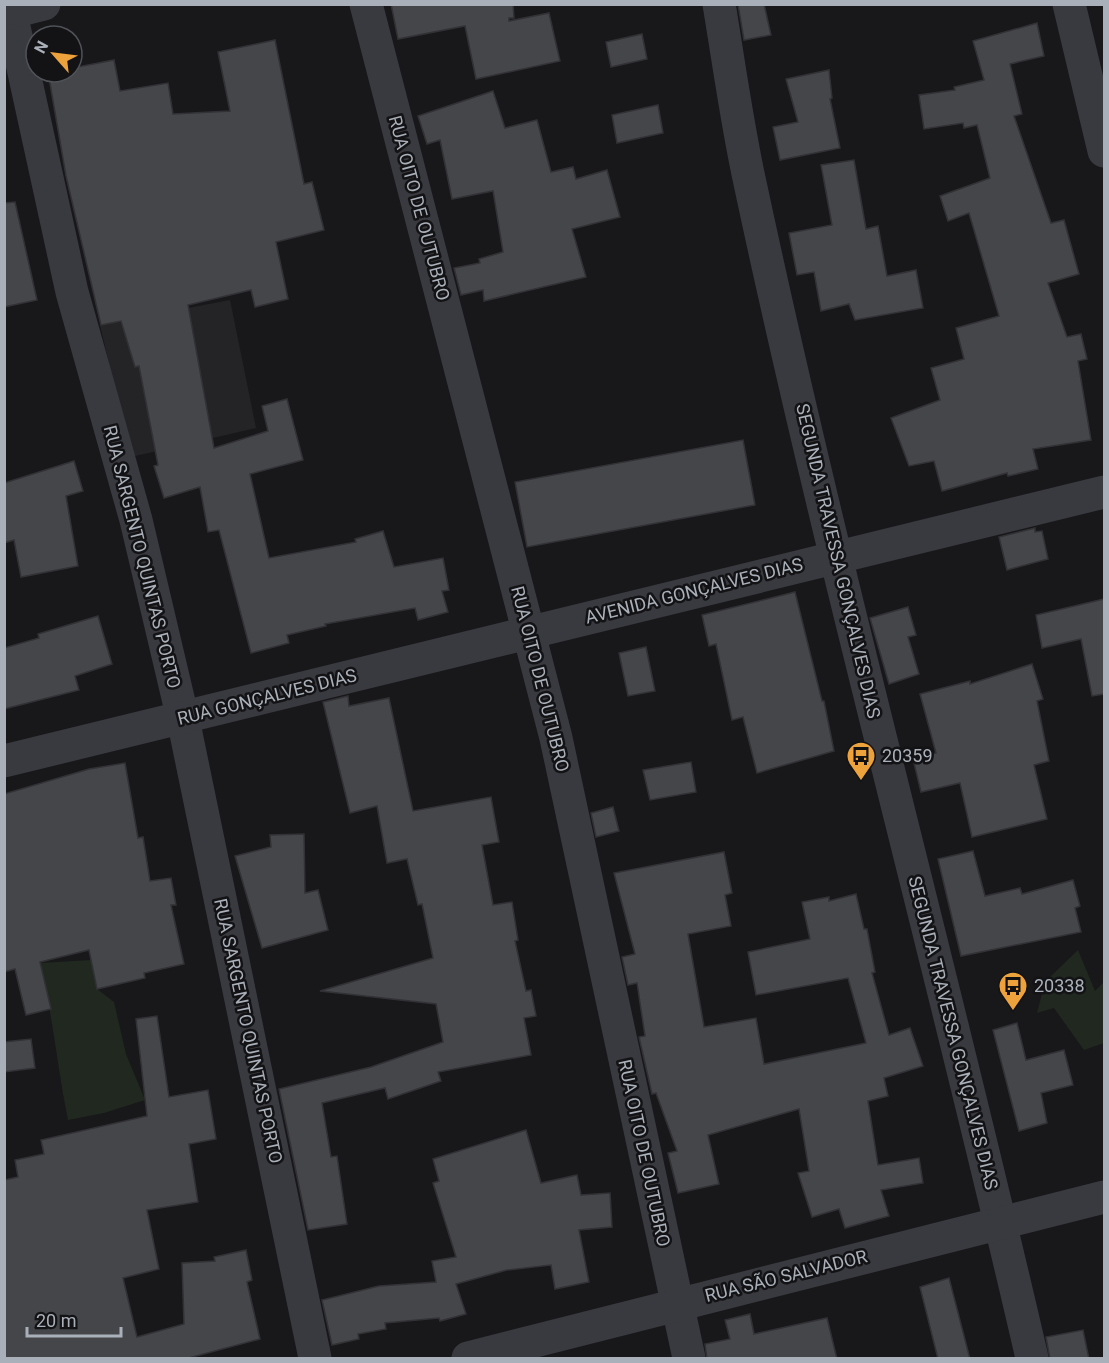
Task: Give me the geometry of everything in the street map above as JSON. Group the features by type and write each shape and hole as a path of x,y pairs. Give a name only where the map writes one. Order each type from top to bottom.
{"street":[{"path":"8,11 44,4"},
{"name":"RUA OITO DE OUTUBRO","path":"366,4 556,738 689,1359"},
{"name":"SEGUNDA TRAVESSA GONÇALVES DIAS","path":"718,4 749,180 835,556 1032,1359"},
{"path":"1069,4 1104,151"},
{"name":"RUA SARGENTO QUINTAS PORTO","path":"8,11 72,292 136,520 183,719 315,1359"},
{"name":"AVENIDA GONÇALVES DIAS","path":"530,632 1104,492"},
{"name":"RUA GONÇALVES DIAS","path":"4,761 183,719 530,632"},
{"name":"RUA SÃO SALVADOR","path":"468,1359 676,1304 1104,1197"}],"shaded area":[{"path":"230,300 256,428 131,457 100,325"},
{"path":"1078,950 1095,991 1104,982 1104,1043 1084,1050 1054,1008 1037,1013 1045,982"},
{"path":"91,960 97,989 114,1002 126,1054 145,1100 104,1113 68,1120 40,963"}],"building":[{"path":"391,4 513,4 514,18 509,18 509,21 549,13 560,61 476,79 465,26 398,39"},
{"path":"738,4 764,4 771,35 744,40"},
{"path":"1037,23 1044,56 1010,64 1022,114 1014,116 1051,223 1064,220 1079,274 1048,283 1067,337 1081,334 1087,359 1078,361 1091,440 1033,449 1038,469 1008,476 1007,473 942,491 934,461 909,466 891,418 940,400 931,368 964,359 956,328 999,316 969,213 948,221 940,196 990,178 977,125 964,128 963,123 924,129 919,95 955,90 954,87 984,80 973,41"},
{"path":"642,34 647,59 611,67 606,42"},
{"path":"275,40 304,184 312,182 324,230 276,242 288,299 255,307 251,290 188,305 214,448 268,431 262,406 287,399 303,460 250,474 269,558 356,542 355,539 383,531 394,567 443,558 449,590 442,591 448,612 418,620 415,608 325,624 326,626 287,635 289,643 251,653 219,530 208,532 200,487 164,498 154,466 158,465 139,366 135,367 121,321 101,325 66,176 50,84 84,84 84,66 114,60 120,91 168,83 173,114 230,111 218,52"},
{"path":"829,70 832,98 830,99 840,148 780,160 773,127 798,122 786,79"},
{"path":"493,91 505,128 537,120 551,172 573,167 576,179 607,170 620,217 572,229 586,277 484,301 483,290 461,295 454,268 480,263 479,259 503,252 493,191 452,199 440,140 427,144 418,116"},
{"path":"658,105 663,133 617,143 612,115"},
{"path":"854,160 866,229 878,226 887,276 916,270 923,308 855,320 849,304 821,311 814,272 797,275 789,233 832,225 821,165"},
{"path":"15,202 37,300 4,307 4,203"},
{"path":"743,440 755,505 527,547 515,482"},
{"path":"74,461 83,491 66,496 78,566 21,577 14,540 4,543 4,483"},
{"path":"1035,528 1035,532 1042,531 1048,559 1007,570 999,537"},
{"path":"795,592 822,701 824,701 834,751 757,773 743,717 732,720 716,644 709,646 702,615"},
{"path":"1104,599 1104,694 1092,696 1081,639 1042,648 1036,615"},
{"path":"908,607 916,635 908,637 919,674 889,684 870,618"},
{"path":"98,616 112,664 75,676 79,690 4,709 4,648 39,638 38,634"},
{"path":"646,647 655,691 628,696 619,653"},
{"path":"1032,664 1043,699 1037,701 1049,761 1034,765 1047,819 972,837 960,783 921,792 913,759 936,753 920,694 970,681 970,684"},
{"path":"348,696 349,706 389,698 413,811 491,797 499,842 482,845 493,905 512,902 518,940 515,941 526,991 531,990 536,1016 524,1018 531,1055 438,1072 441,1081 388,1099 385,1088 322,1103 331,1157 337,1156 347,1224 308,1230 279,1089 371,1067 443,1042 436,1004 320,991 433,958 422,904 418,905 407,859 387,863 377,806 350,813 323,702"},
{"path":"691,762 696,792 650,800 643,770"},
{"path":"125,763 138,838 143,837 150,881 171,878 176,905 171,905 184,964 144,973 145,978 97,989 89,950 40,962 51,1009 26,1015 15,969 4,972 4,794 89,769"},
{"path":"613,807 619,831 596,837 591,813"},
{"path":"304,834 305,893 318,890 328,930 262,948 235,856 271,847 270,835"},
{"path":"973,851 985,896 1020,888 1022,894 1073,880 1080,906 1075,908 1081,932 961,956 938,859"},
{"path":"724,852 732,893 725,895 731,926 688,934 704,1027 756,1018 764,1064 866,1043 848,978 756,995 748,952 810,939 802,902 829,897 829,901 856,894 864,929 867,929 875,972 872,973 889,1035 910,1028 923,1066 884,1078 888,1096 868,1101 878,1165 919,1158 923,1183 881,1190 889,1216 845,1228 839,1209 812,1217 798,1173 809,1171 799,1109 708,1135 719,1184 678,1193 668,1153 677,1151 656,1093 652,1094 639,1037 645,1036 637,983 628,985 622,957 635,954 614,873"},
{"path":"157,1016 169,1097 208,1090 216,1139 189,1144 198,1202 147,1210 159,1269 123,1278 137,1337 184,1324 182,1263 215,1261 214,1257 246,1250 252,1280 247,1282 260,1339 185,1359 4,1359 4,1180 18,1177 15,1160 44,1154 41,1140 147,1116 136,1019"},
{"path":"1017,1023 1026,1060 1064,1050 1073,1085 1041,1093 1047,1123 1019,1131 993,1030"},
{"path":"31,1039 35,1068 4,1072 4,1042"},
{"path":"526,1130 541,1183 577,1175 581,1195 610,1193 612,1227 579,1230 589,1282 555,1289 551,1265 507,1270 456,1284 466,1314 440,1321 439,1318 385,1323 386,1329 358,1334 359,1339 332,1345 322,1300 379,1286 436,1282 432,1261 456,1257 433,1183 439,1181 433,1159"},
{"path":"949,1278 970,1359 938,1359 920,1287"},
{"path":"750,1314 754,1334 827,1318 837,1359 707,1359 705,1344 730,1339 725,1320"},
{"path":"1083,1330 1089,1359 1050,1359 1046,1337"}],"place":[{"name":"20359","path":"861,782"},
{"name":"20338","path":"1013,1012"}]}
